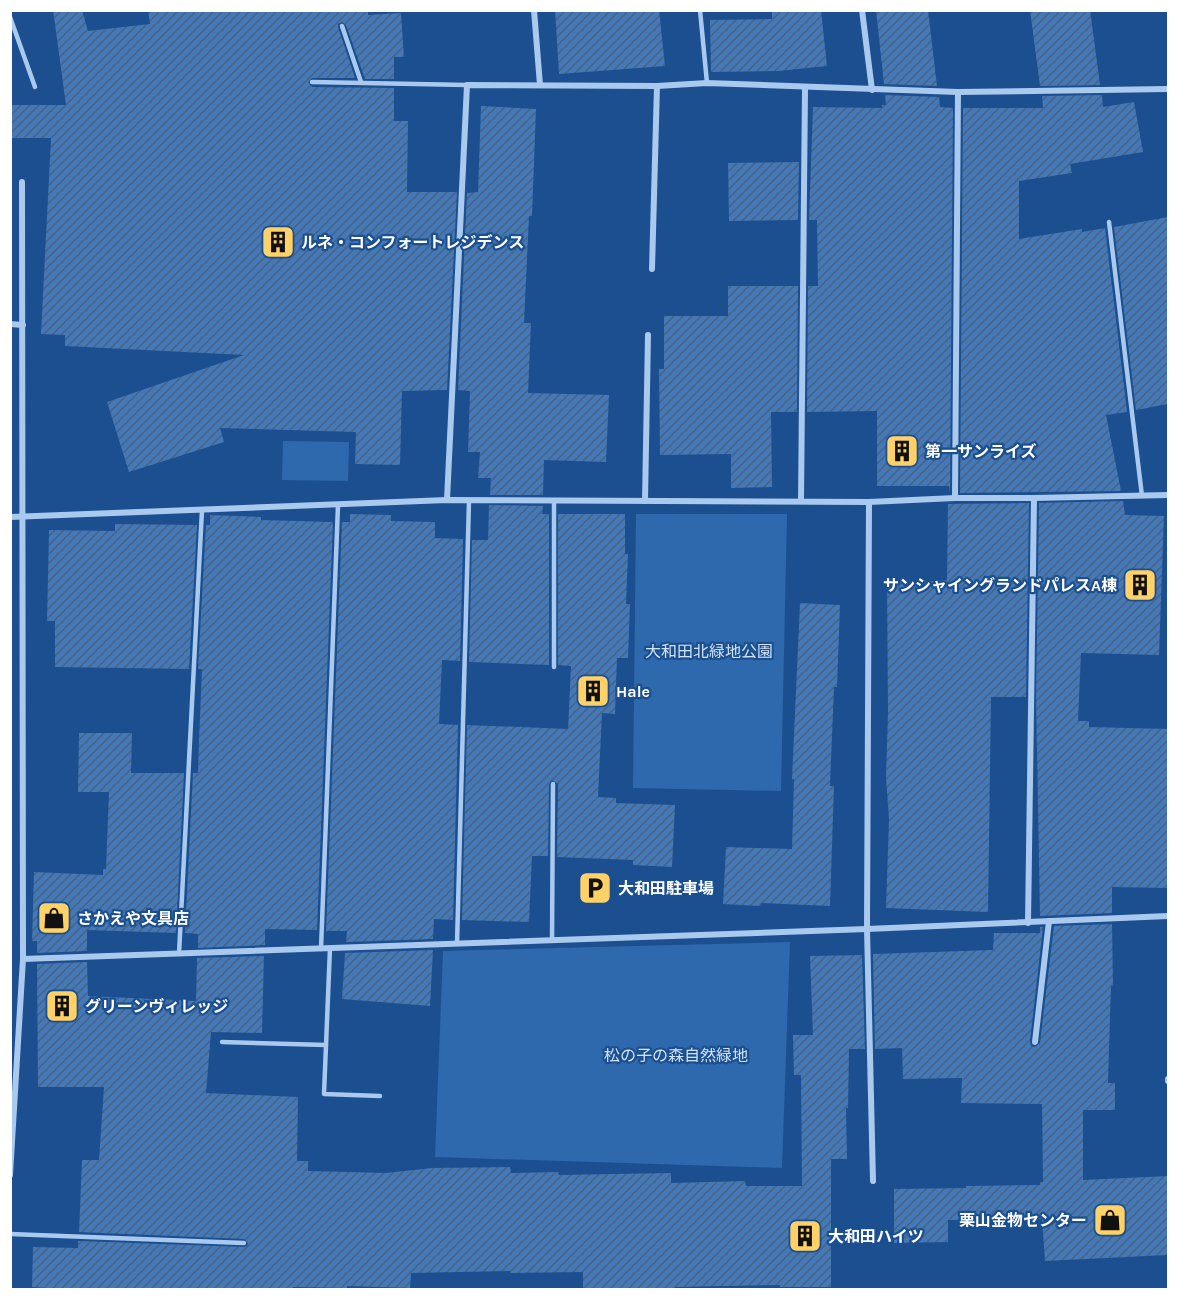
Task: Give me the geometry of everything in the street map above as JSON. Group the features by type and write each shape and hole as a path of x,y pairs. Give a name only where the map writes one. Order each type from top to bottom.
{"street":[{"path":"534,10 540,85"},
{"path":"862,10 872,90"},
{"path":"447,500 467,85 657,86 707,83 958,92 1168,89"},
{"path":"652,269 657,86"},
{"path":"801,501 805,88"},
{"path":"955,498 958,92"},
{"path":"10,1175 23,959 22,182"},
{"path":"10,324 23,325"},
{"path":"645,501 648,335"},
{"path":"10,517 447,500 869,502 955,498 1168,495"},
{"path":"1028,923 1034,498"},
{"path":"869,502 867,929 873,1181"},
{"path":"23,959 552,941 1168,916"},
{"path":"1035,1042 1049,921"}],"lane":[{"path":"700,10 707,83"},
{"path":"10,17 35,87"},
{"path":"342,26 361,82"},
{"path":"312,82 467,85"},
{"path":"1109,222 1142,496"},
{"path":"457,944 469,501"},
{"path":"554,502 554,667"},
{"path":"321,949 338,505"},
{"path":"179,954 202,510"},
{"path":"552,941 553,784"},
{"path":"330,948 324,1094 380,1096"},
{"path":"222,1042 326,1045"},
{"path":"10,1234 244,1243"}],"green space":[{"path":"283,441 349,442 348,481 282,480"},
{"name":"大和田北緑地公園","path":"636,514 787,514 781,791 633,788"},
{"name":"松の子の森自然緑地","path":"790,942 782,1168 435,1157 443,951"}],"building":[{"path":"53,10 82,10 88,31 150,24 148,10 368,10 368,15 401,13 404,57 394,57 394,79 365,79 346,25 342,22 338,24 338,27 355,78 312,78 308,82 312,87 394,88 394,121 408,121 407,192 457,192 447,390 402,391 400,465 355,464 356,432 220,428 224,442 129,472 107,402 244,355 65,346 65,335 41,334 51,138 10,138 10,105 66,105"},
{"path":"555,10 659,10 665,66 559,74"},
{"path":"772,10 821,10 827,66 778,71 711,72 710,20 772,19"},
{"path":"876,10 928,10 937,86 884,84"},
{"path":"1030,10 1090,10 1100,85 1040,86"},
{"path":"885,95 939,97 940,107 953,108 950,493 949,486 877,486 877,411 807,412 808,286 818,286 817,220 809,220 813,107 882,108 882,105 886,105"},
{"path":"1102,95 1103,107 1134,102 1143,152 1070,164 1072,173 1019,181 1019,239 1082,229 1082,232 1105,228 1127,412 1106,415 1121,491 960,493 963,108 1043,108 1042,96"},
{"path":"481,106 536,109 532,216 529,216 524,323 531,323 528,393 609,395 606,462 544,460 543,495 490,495 491,478 478,478 480,452 468,452 470,391 458,390 467,193 478,192"},
{"path":"799,162 798,220 729,221 728,163"},
{"path":"1168,217 1168,404 1136,410 1114,227"},
{"path":"728,286 798,286 797,412 771,412 772,487 731,488 731,454 660,455 659,369 664,369 664,316 728,316"},
{"path":"1123,501 1125,515 1164,516 1159,655 1081,653 1078,721 1089,721 1089,727 1168,729 1167,888 1112,887 1112,913 1040,916 1036,697 1039,503"},
{"path":"1029,503 1026,697 991,697 988,912 886,908 889,819 886,777 887,583 947,580 948,504"},
{"path":"489,505 543,506 542,514 549,514 549,665 469,662 472,540 488,540"},
{"path":"350,514 391,515 391,521 435,522 435,538 463,539 460,661 442,660 439,724 458,725 453,920 434,919 433,939 346,942 347,931 326,931 342,522 350,522"},
{"path":"558,514 625,514 625,554 628,554 626,604 630,604 628,658 617,658 615,714 602,713 598,797 616,798 616,803 675,805 672,867 633,865 633,860 557,857 558,784 552,780 549,784 548,856 532,856 529,922 462,920 467,725 568,729 571,666 558,665"},
{"path":"210,515 261,517 261,520 333,522 317,930 265,929 265,945 198,948 198,934 185,933 193,773 198,773 202,669 198,669 206,525 210,525"},
{"path":"115,524 197,525 189,669 55,667 55,621 47,621 49,530 115,531"},
{"path":"800,603 840,605 830,786 834,786 830,906 723,904 726,847 792,849 794,779 792,779"},
{"path":"79,733 132,733 131,773 184,773 176,933 87,930 87,951 37,953 37,941 32,941 34,872 103,875 103,869 106,869 109,792 78,792"},
{"path":"1112,924 1113,986 1111,986 1108,1083 1115,1083 1115,1110 1083,1110 1083,1180 1168,1176 1168,1255 1045,1261 1042,1219 948,1220 948,1242 894,1243 894,1189 1040,1185 1040,1182 1043,1182 1042,1104 961,1103 962,1078 903,1079 902,1048 875,1049 873,954 993,950 994,933 1040,933 1040,927 1043,927 1030,1041 1031,1046 1035,1047 1040,1043 1054,926"},
{"path":"433,950 430,1006 342,999 345,953"},
{"path":"862,955 865,1049 849,1049 848,1108 846,1108 847,1159 831,1159 831,1287 780,1287 780,1285 675,1287 675,1290 583,1290 583,1272 510,1273 510,1271 411,1273 410,1288 347,1286 347,1288 293,1287 293,1290 76,1290 32,1287 33,1247 78,1248 78,1241 244,1247 248,1243 244,1239 79,1232 82,1160 99,1160 104,1087 38,1087 37,964 87,962 88,996 196,1001 197,958 264,956 262,1033 211,1032 206,1093 298,1097 297,1161 308,1161 308,1171 386,1173 432,1168 510,1167 511,1173 558,1172 559,1175 671,1173 671,1183 745,1181 746,1186 802,1186 801,1075 794,1075 793,1035 813,1035 810,956"}],"place":[{"name":"ルネ・コンフォートレジデンス","path":"278,242"},
{"name":"第一サンライズ","path":"902,451"},
{"name":"サンシャイングランドパレスA棟","path":"1140,585"},
{"name":"Hale","path":"593,691"},
{"name":"大和田駐車場","path":"595,888"},
{"name":"さかえや文具店","path":"54,918"},
{"name":"グリーンヴィレッジ","path":"62,1006"},
{"name":"栗山金物センター","path":"1110,1220"},
{"name":"大和田ハイツ","path":"805,1236"}]}
